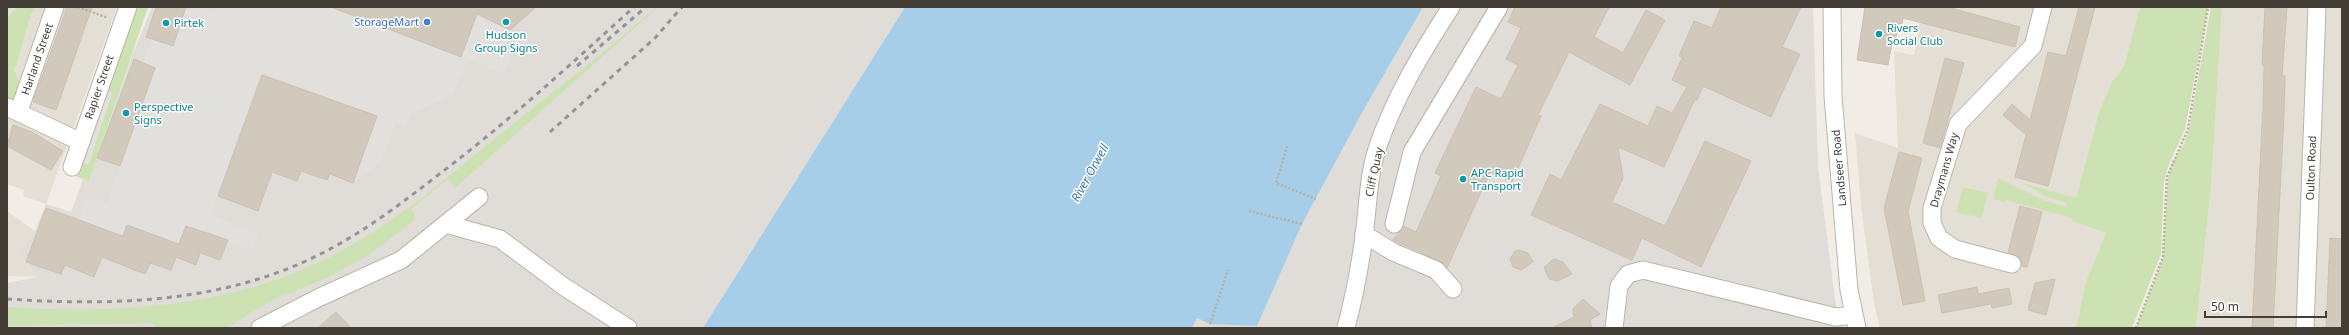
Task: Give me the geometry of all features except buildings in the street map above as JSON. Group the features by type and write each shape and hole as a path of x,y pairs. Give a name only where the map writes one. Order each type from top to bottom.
{"street":[{"name":"Harland Street","path":"13,109 55,7"},
{"name":"Cliff Quay","path":"1346,328 1357,282 1364,234 1366,205 1377,150 1402,92 1423,50 1451,7"},
{"path":"1394,224 1412,152 1499,7"},
{"name":"Landseer Road","path":"1832,7 1833,96 1855,321"},
{"name":"Draymans Way","path":"2012,264 1955,249 1939,238 1932,223 1932,208 1958,124 2033,46 2043,7"},
{"name":"Oulton Road","path":"2305,328 2317,7"},
{"name":"Rapier Street","path":"72,167 125,15"},
{"path":"13,109 80,142"},
{"path":"260,328 318,298 401,260 479,197"},
{"path":"446,224 500,239 563,286 628,328"},
{"path":"1364,234 1393,252 1436,270 1453,289"},
{"path":"1614,328 1619,286 1628,274 1643,270 1855,321"}],"path":[{"path":"78,7 125,15"},
{"path":"2136,328 2163,257 2167,177 2188,129 2208,7"},
{"path":"1287,146 1276,183 1316,199"},
{"path":"1248,211 1302,224"},
{"path":"1210,324 1228,270"}],"shaded area":[{"path":"7,7 117,7 46,204 23,196 24,190 7,184"},
{"path":"152,7 905,7 703,328 7,328 7,283 38,277 17,253 35,231 46,204 71,212 83,179 89,181 131,58"},
{"path":"218,7 328,7 461,57 477,14 515,33 502,45 511,58 504,74 468,60 452,95 411,114 406,128 395,124 381,162 353,183 377,116 261,72 211,214 236,225 258,232 253,251 227,242 228,240 186,226 179,244 127,226 123,237 78,220 86,198 107,203 155,68 143,62 152,39 173,46 185,10 197,8 218,9"},
{"path":"1423,7 1813,7 1818,166 1836,307 1843,328 1192,328 1197,318 1211,324 1302,224 1363,111"},
{"path":"1923,7 2140,7 2124,66 2111,83 2099,112 2076,198 2073,221 2106,233 2086,281 2076,328 1880,328 1874,303 1861,206 1855,133 1898,148 1894,51 1914,55"},
{"path":"2222,7 2342,7 2342,328 2196,328 2211,187"},
{"path":"106,91 112,93 89,164 81,162"},
{"path":"7,211 35,231 17,253 38,277 7,276"}],"green space":[{"path":"17,7 30,7 36,10 31,13 16,66 13,67 21,89 13,101 7,103 7,18"},
{"path":"138,7 148,7 89,181 76,176 81,162 88,164 112,93 106,91"},
{"path":"656,7 658,7 455,188 448,179 411,209 416,219 369,255 329,277 269,302 227,328 158,328 151,323 7,326 7,307 93,309 178,303 221,295 262,284 302,270 341,251 384,225 425,195 600,55"},
{"path":"2140,7 2208,7 2185,129 2169,164 2164,181 2161,254 2132,328 2076,328 2086,281 2106,233 2072,221 2073,218 2006,200 2005,202 1993,199 1998,178 2043,200 2066,207 2067,203 2047,197 2022,183 2076,198 2099,112 2111,83 2124,66"},
{"path":"2211,7 2222,7 2211,187 2196,328 2136,328 2163,259 2168,179 2172,163 2184,144 2189,129"},
{"path":"1963,187 1988,193 1981,218 1956,212"}],"water":[{"name":"River Orwell","path":"905,7 1423,7 1363,111 1302,224 1257,326 1210,324 1197,318 1192,328 703,328"}],"railway":[{"path":"7,299 111,302 179,296 213,291 246,283 302,263 344,241 384,216 467,153 563,71 634,7"},
{"path":"577,66 646,7"},
{"path":"550,132 655,38 682,7"}],"place":[{"name":"StorageMart","path":"427,22"},
{"name":"Hudson Group Signs","path":"506,22"},
{"name":"Pirtek","path":"166,23"},
{"name":"Rivers Social Club","path":"1879,34"},
{"name":"Perspective Signs","path":"126,113"},
{"name":"APC Rapid Transport","path":"1463,179"}]}
